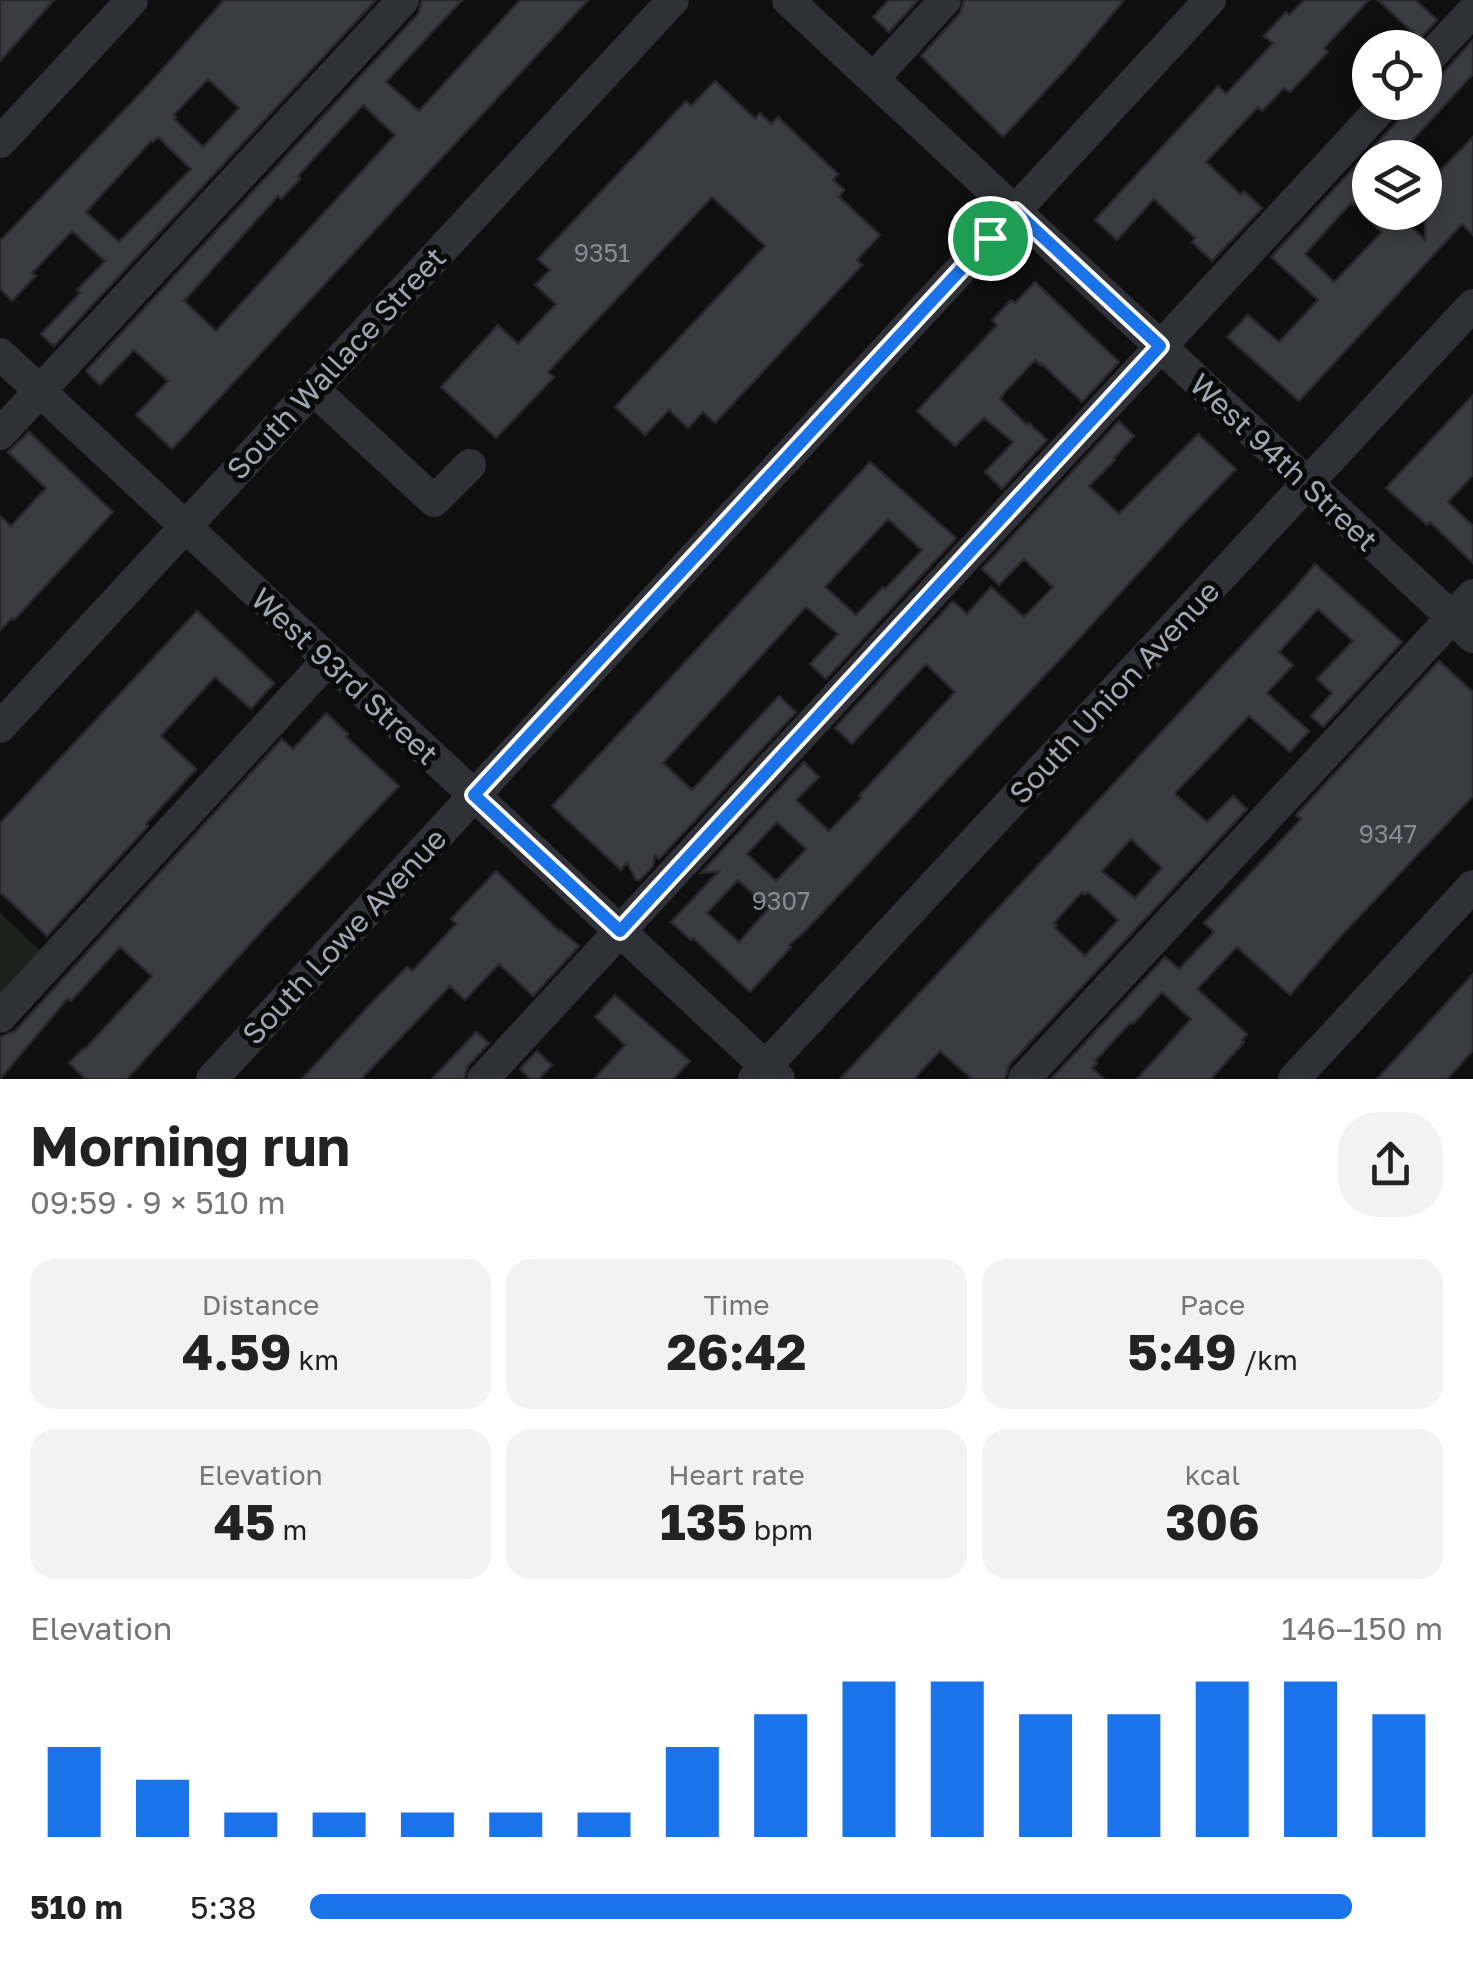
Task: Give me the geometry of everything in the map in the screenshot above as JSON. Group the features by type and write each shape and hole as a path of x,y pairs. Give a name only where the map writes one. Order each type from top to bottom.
{"street":[{"path":"0,142 132,0"},
{"path":"0,434 403,0"},
{"name":"South Wallace Street","path":"0,727 672,0"},
{"name":"West 94th Street","path":"788,0 1308,483 1466,616"},
{"path":"873,79 945,0"},
{"name":"South Lowe Avenue","path":"212,1079 1210,0"},
{"path":"1442,44 1473,10"},
{"path":"483,1079 1370,120"},
{"name":"South Union Avenue","path":"766,1075 1473,305"},
{"name":"West 93rd Street","path":"0,354 620,931 766,1075"},
{"path":"313,389 434,502 470,465"},
{"path":"1024,1079 1466,616"},
{"path":"0,1016 328,660"},
{"path":"1294,1079 1473,886"}],"shaded area":[{"path":"0,913 45,955 0,1003"}],"building":[{"path":"0,0 54,0 0,61"},
{"path":"224,0 376,0 54,346 41,334 105,261 72,231 32,273 36,276 12,301 0,289 0,241","holes":["208,79 239,108 203,147 174,115","158,137 191,169 119,242 86,212"]},
{"path":"422,0 462,0 386,82 419,111 520,0 588,0 172,449 136,415 168,381 134,350 100,385 86,371 418,14","holes":["363,105 395,135 216,331 184,301 278,196 281,199 300,179 298,176"]},
{"path":"889,0 918,0 889,32 873,17"},
{"path":"964,0 1124,0 1003,137 921,56 960,13"},
{"path":"1304,0 1369,0 1290,92 1284,88 1262,111 1258,107 1206,162 1241,195 1244,191 1262,208 1212,261 1192,242 1195,238 1154,199 1117,240 1095,220 1218,86 1226,94 1273,43 1264,36 1286,12 1289,15"},
{"path":"1378,0 1416,0 1437,20 1428,30 1410,30"},
{"path":"1473,40 1473,74 1442,108 1442,74"},
{"path":"715,81 755,119 760,113 771,124 778,117 838,174 833,180 844,190 839,197 880,235 857,260 862,265 715,423 703,412 688,428 669,410 645,435 615,407 765,246 712,197 548,372 554,377 496,438 441,387 498,325 518,344 556,304 535,285 550,270 538,259 686,101 691,106"},
{"path":"1398,120 1431,120 1413,140 1380,140"},
{"path":"1473,137 1473,235 1462,224 1299,401 1227,337 1248,315 1279,342 1318,300 1271,257 1352,170 1352,204 1305,254 1334,282 1380,230 1415,230 1425,240 1425,230 1442,230 1442,169"},
{"path":"1035,282 1119,362 1082,402 1035,360 1005,392 1000,399 1047,440 1002,489 985,472 1013,442 984,418 955,446 917,411 997,325 992,320"},
{"path":"1473,395 1473,475 1448,502 1473,526 1473,563 1386,488"},
{"path":"1119,421 1134,436 1089,486 1119,514 1198,434 1236,469 789,945 750,992 671,922 719,871 701,873 804,762 819,777 796,800 829,831 955,692 926,664 852,744 835,728 953,601 967,614 991,587 1024,617 1053,587 1024,559 999,585 982,569","holes":["777,822 806,849 776,881 747,854","738,880 769,908 739,942 707,913"]},
{"path":"29,432 113,512 14,620 0,630 0,516 11,526 46,488 8,452"},
{"path":"870,462 956,538 826,679 810,664 838,634 806,607 663,763 692,790 779,696 796,712 659,859 655,855 653,866 640,880 636,880 627,862 621,870 552,806","holes":["888,519 922,550 856,615 825,587"]},
{"path":"1315,564 1402,642 1323,727 1311,716 1332,693 1317,679 1353,641 1318,609 1279,652 1293,665 1267,693 1309,731 1290,752 1249,716 1176,792 1207,822 1233,796 1247,809 1009,1065 1005,1079 972,1079 940,1051 914,1079 840,1079","holes":["1131,839 1162,868 1135,898 1102,871","1082,892 1088,892 1118,920 1085,956 1054,923"]},
{"path":"197,611 274,683 251,709 215,677 161,736 196,769 47,936 0,892 0,823"},
{"path":"1439,661 1473,692 1473,796 1290,995 1237,947 1197,989 1247,1034 1211,1079 1137,1079 1191,1019 1162,992 1095,1061 1092,1068 1104,1079 1051,1079 1165,957 1179,969 1214,932 1204,923 1301,819 1296,815"},
{"path":"326,713 399,786 127,1079 85,1079 69,1063 152,976 120,947 71,1001 68,998 0,1079 0,1037 15,1031 282,739 293,749"},
{"path":"496,871 579,946 533,996 499,964 465,1000 450,986 361,1079 302,1079 374,1000 407,967 412,971 456,924 451,919"},
{"path":"1473,974 1473,1050 1461,1064 1447,1079 1377,1079"},
{"path":"615,995 690,1061 673,1079 594,1079 625,1045 595,1017"},
{"path":"476,1032 489,1043 468,1066 464,1079 432,1079"},
{"path":"537,1051 552,1065 539,1079 530,1079 520,1069"}],"route":[{"path":"1015,211 1160,346 620,931 474,795 990,238 1015,211"}]}
